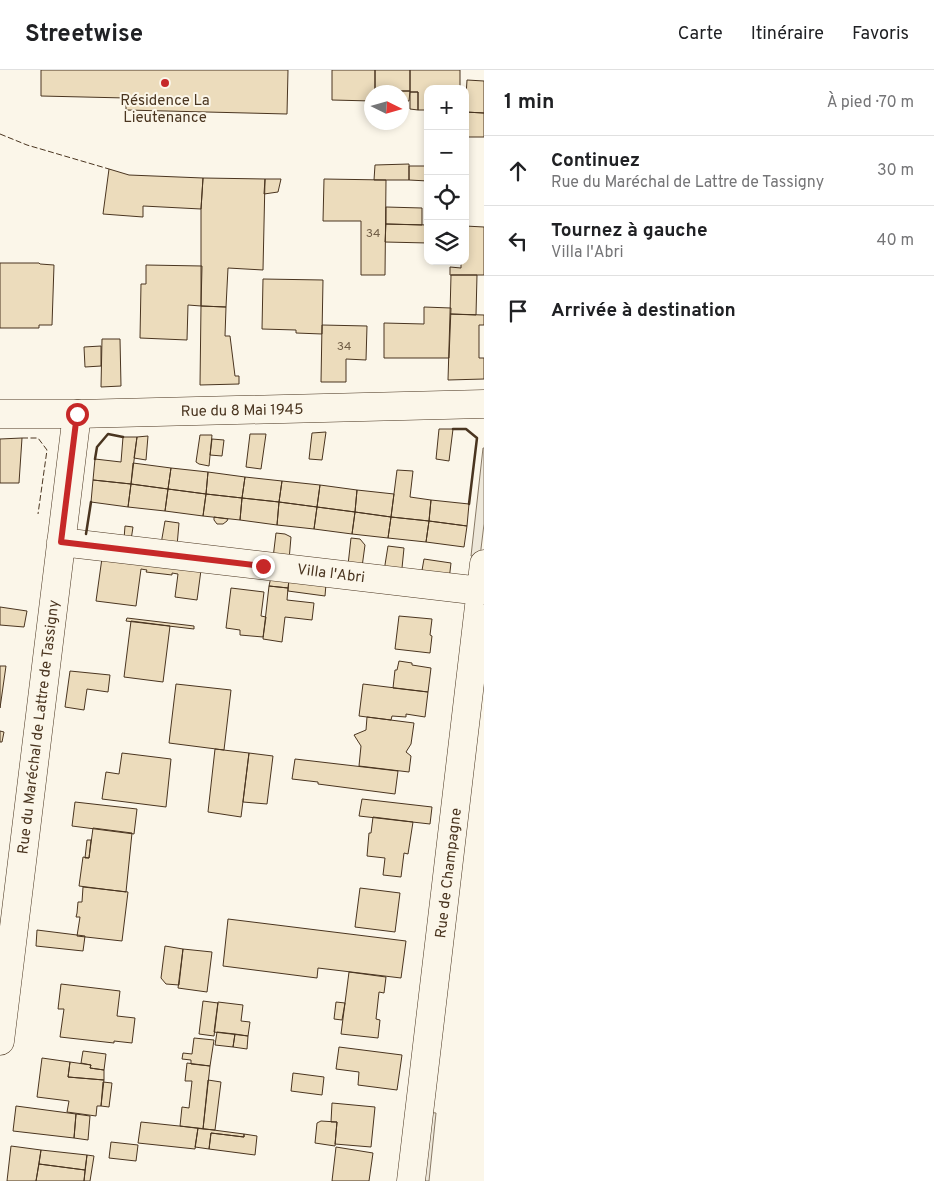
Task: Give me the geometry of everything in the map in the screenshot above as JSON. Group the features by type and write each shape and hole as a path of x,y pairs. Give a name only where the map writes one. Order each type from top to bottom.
{"street":[{"name":"Rue du 8 Mai 1945","path":"0,414 77,414 484,404"},
{"name":"Rue du Maréchal de Lattre de Tassigny","path":"0,1041 77,414"},
{"name":"Villa l'Abri","path":"61,542 481,591"},
{"name":"Rue de Champagne","path":"411,1181 484,564"}],"shaded area":[{"path":"483,448 484,524 480,557 471,556"},
{"path":"427,1112 436,1113 429,1181 419,1181"}],"building":[{"name":"Résidence La Lieutenance","path":"41,70 288,70 287,114 126,110 126,98 41,96"},
{"path":"332,70 375,70 375,85 364,85 364,101 332,100"},
{"path":"375,70 410,70 410,91 409,85 375,85"},
{"path":"410,70 460,70 460,85 424,85 424,110 418,110 418,92 410,92"},
{"path":"467,80 484,81 484,113 469,112 469,85 467,85"},
{"path":"410,92 418,92 418,110 410,109"},
{"path":"469,112 484,113 484,137 469,137"},
{"path":"409,164 409,180 374,180 375,165"},
{"path":"409,166 424,166 424,181 409,180"},
{"path":"109,169 129,175 203,178 201,209 143,206 143,217 103,214"},
{"path":"203,178 265,179 263,270 228,268 226,307 201,306 201,209"},
{"path":"265,179 281,179 278,192 264,194"},
{"path":"324,179 386,180 385,275 361,275 361,221 323,221"},
{"path":"386,207 422,208 422,225 386,224"},
{"path":"386,224 424,225 424,243 385,242"},
{"path":"469,226 484,227 484,275 450,275 450,267 461,268 461,265 469,265"},
{"path":"0,263 54,265 52,325 39,325 39,328 0,328"},
{"path":"146,265 202,266 201,306 188,305 187,340 140,338 141,284 146,284"},
{"path":"451,275 477,275 476,315 450,314"},
{"path":"263,279 323,280 322,334 296,333 296,330 262,329"},
{"path":"201,306 226,307 225,336 230,336 235,376 239,376 239,384 200,385"},
{"path":"424,307 451,308 449,358 384,358 384,323 424,324"},
{"path":"450,314 484,315 484,325 479,325 479,358 484,358 484,379 448,380"},
{"path":"322,325 367,326 366,360 346,359 346,382 321,382"},
{"path":"102,339 120,339 121,386 101,387"},
{"path":"101,346 101,366 85,367 84,347"},
{"path":"439,429 453,429 449,461 436,459"},
{"path":"326,432 322,460 309,459 312,433"},
{"path":"250,434 266,434 261,469 246,467"},
{"path":"200,435 212,435 209,466 196,462"},
{"path":"148,436 146,460 134,458 137,437"},
{"path":"123,437 137,437 131,484 93,480 95,459 121,462"},
{"path":"22,438 19,483 0,483 0,439"},
{"path":"212,439 224,440 222,456 210,455"},
{"path":"133,463 171,468 168,489 131,484"},
{"path":"171,468 208,472 206,494 168,489"},
{"path":"397,470 413,471 410,497 431,500 429,521 391,517"},
{"path":"208,472 245,477 242,498 206,494"},
{"path":"245,477 282,481 279,502 242,498"},
{"path":"93,480 131,484 128,507 91,502"},
{"path":"282,481 320,485 317,507 279,502"},
{"path":"131,484 168,489 165,511 128,507"},
{"path":"320,485 357,490 355,512 317,507"},
{"path":"168,489 206,494 203,516 165,511"},
{"path":"357,490 394,494 391,517 355,512"},
{"path":"206,494 242,498 240,520 203,516"},
{"path":"242,498 279,502 277,525 240,520"},
{"path":"431,500 469,504 467,526 429,521"},
{"path":"279,502 317,507 314,529 277,525"},
{"path":"317,507 355,512 352,534 314,529"},
{"path":"355,512 391,517 388,538 352,534"},
{"path":"214,517 228,519 223,524 217,524"},
{"path":"391,517 429,521 426,542 388,538"},
{"path":"165,521 179,523 177,546 161,544"},
{"path":"429,521 467,526 464,547 426,542"},
{"path":"125,526 133,527 131,540 124,539"},
{"path":"276,533 291,537 289,560 273,558"},
{"path":"351,538 360,539 365,545 362,567 348,565"},
{"path":"388,546 404,548 402,568 384,571"},
{"path":"102,558 201,570 197,600 175,597 178,574 146,572 147,570 141,569 136,606 96,601"},
{"path":"424,559 451,563 449,580 421,576"},
{"path":"271,577 289,579 288,588 269,586"},
{"path":"289,579 326,584 325,596 288,591"},
{"path":"269,586 288,588 287,600 314,603 312,620 285,617 282,642 263,639"},
{"path":"231,588 264,592 261,616 266,617 263,637 240,635 240,630 226,628"},
{"path":"0,607 27,611 24,627 0,625"},
{"path":"399,616 432,619 430,653 395,649"},
{"path":"127,618 194,626 194,629 126,621"},
{"path":"131,621 170,626 163,682 124,677"},
{"path":"399,661 431,668 428,692 393,688 395,670 397,670"},
{"path":"0,666 6,666 0,708"},
{"path":"70,671 110,675 108,692 87,689 84,710 65,707"},
{"path":"176,684 231,690 224,750 169,743"},
{"path":"363,684 428,692 425,717 406,714 406,717 392,716 391,720 359,716"},
{"path":"367,717 414,723 411,744 406,752 411,756 409,772 359,766 361,746 354,735 366,730"},
{"path":"0,731 4,732 2,742 0,742"},
{"path":"215,749 249,753 241,817 208,812"},
{"path":"122,753 171,759 166,807 102,799 106,772 119,774"},
{"path":"249,753 273,756 267,804 243,802"},
{"path":"295,759 398,771 395,794 292,779"},
{"path":"362,799 432,807 430,824 359,816"},
{"path":"75,802 137,809 134,834 72,826"},
{"path":"373,817 413,822 408,854 404,853 401,877 383,875 385,858 367,856 369,833 371,833"},
{"path":"93,828 132,833 126,892 79,886 83,857 89,858"},
{"path":"87,840 91,840 89,858 85,858"},
{"path":"83,887 128,892 122,941 77,936 80,917 76,917 78,902 82,902"},
{"path":"360,888 400,893 395,932 355,927"},
{"path":"228,919 406,941 401,978 318,968 317,978 223,966"},
{"path":"37,930 85,936 83,951 36,946"},
{"path":"165,946 183,949 179,985 166,984 161,978"},
{"path":"183,949 212,952 207,992 178,988"},
{"path":"349,972 386,977 384,993 379,992 376,1019 380,1020 378,1038 341,1034"},
{"path":"61,984 120,991 117,1016 135,1018 132,1043 60,1037 64,1009 58,1009"},
{"path":"203,1001 218,1003 214,1036 199,1034"},
{"path":"218,1002 243,1005 241,1021 250,1022 248,1036 214,1032"},
{"path":"336,1002 345,1003 342,1020 334,1019"},
{"path":"217,1032 235,1034 233,1047 215,1045"},
{"path":"235,1034 248,1036 247,1049 233,1047"},
{"path":"194,1038 214,1040 210,1066 191,1064 191,1060 182,1059 183,1053 192,1054"},
{"path":"339,1047 402,1055 397,1090 358,1085 359,1072 336,1069"},
{"path":"83,1051 106,1054 104,1070 90,1068 91,1065 81,1063"},
{"path":"42,1058 70,1062 68,1077 104,1080 101,1106 97,1106 96,1116 67,1112 69,1101 37,1097"},
{"path":"70,1062 91,1065 90,1068 104,1070 104,1080 68,1077"},
{"path":"187,1063 210,1066 203,1129 180,1126 182,1107 189,1108 192,1081 185,1081"},
{"path":"293,1073 324,1077 322,1095 291,1091"},
{"path":"208,1080 221,1082 215,1130 203,1129"},
{"path":"103,1082 112,1083 109,1107 101,1106"},
{"path":"332,1103 375,1107 371,1147 335,1144 337,1122 331,1122"},
{"path":"16,1106 76,1114 74,1138 13,1131"},
{"path":"76,1114 90,1116 88,1140 74,1138"},
{"path":"321,1121 337,1122 335,1146 315,1143 317,1123"},
{"path":"141,1122 198,1128 195,1149 138,1143"},
{"path":"198,1128 244,1134 244,1137 211,1133 209,1149 195,1147"},
{"path":"211,1133 244,1137 244,1134 257,1136 255,1155 209,1149"},
{"path":"111,1142 138,1145 136,1161 109,1158"},
{"path":"11,1146 41,1150 36,1181 7,1181"},
{"path":"336,1147 373,1153 369,1181 332,1181"},
{"path":"41,1150 87,1155 85,1170 39,1164"},
{"path":"87,1155 94,1156 90,1181 84,1181"},
{"path":"39,1164 85,1170 84,1181 36,1181"}],"fence":[{"path":"0,134 27,145 109,169"},
{"path":"22,438 38,438 47,450 38,514"}],"wall":[{"path":"453,429 466,429 477,438 469,504"},
{"path":"95,459 97,447 108,434 123,437"},
{"path":"86,534 91,502"}],"place":[{"name":"Résidence La Lieutenance","path":"165,83"}],"route":[{"path":"77,414 61,542 263,566"}]}
